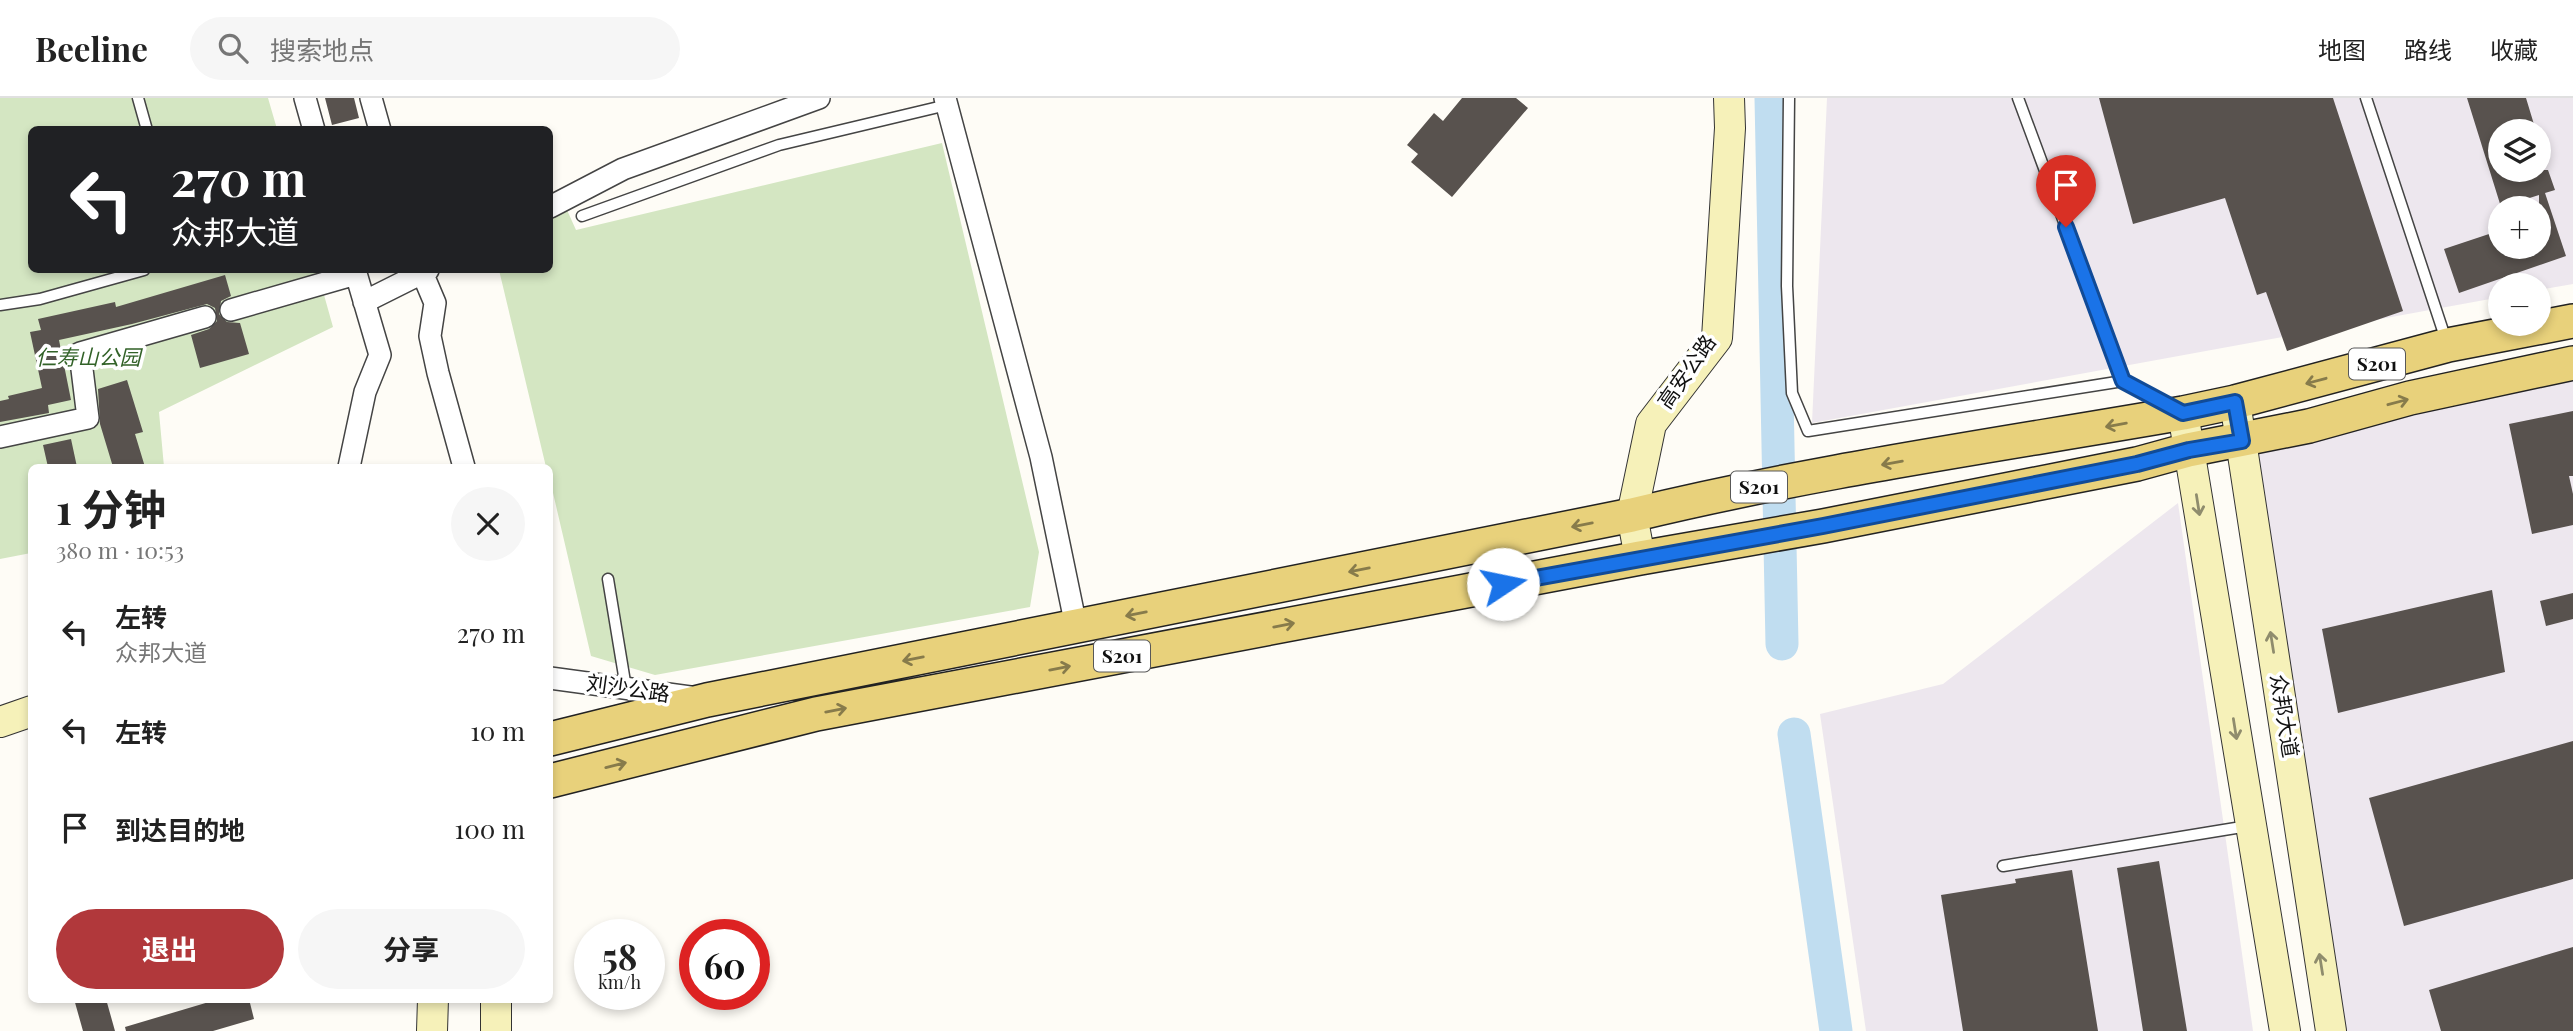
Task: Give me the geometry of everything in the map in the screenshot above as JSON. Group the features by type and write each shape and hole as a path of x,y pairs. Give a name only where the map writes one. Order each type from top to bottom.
{"main road":[{"name":"高安公路","path":"1640,558 1632,515 1651,424 1717,338 1730,128 1729,98"},
{"name":"S201","path":"553,738 707,699 1632,515 1697,499 2183,413 2235,402 2448,345 2573,321"},
{"name":"S201","path":"553,781 816,714 1640,558 1823,526 2137,464 2189,450 2309,426 2410,398 2573,363"},
{"name":"众邦大道","path":"2235,402 2331,1031"},
{"path":"2183,413 2285,1031"},
{"path":"0,722 28,712"},
{"path":"432,1031 433,1003"},
{"path":"496,1003 496,1031"}],"street":[{"path":"305,98 313,126"},
{"path":"371,98 379,126"},
{"path":"553,205 623,169 819,98"},
{"path":"946,101 1041,457 1076,626"},
{"path":"231,310 352,273"},
{"path":"350,464 365,392 380,355 355,273"},
{"path":"364,302 419,273"},
{"path":"424,273 435,303 430,336 463,464"},
{"path":"0,437 88,418 80,353 205,317"},
{"name":"刘沙公路","path":"553,678 707,699"}],"lane":[{"path":"138,98 146,126"},
{"path":"1789,98 1787,286 1792,393 1808,431 2123,381 2183,413"},
{"path":"2018,98 2123,381"},
{"path":"2366,98 2448,345"},
{"path":"582,216 779,145 946,101"},
{"path":"0,304 40,299 133,273"},
{"path":"608,579 626,688"},
{"path":"2003,866 2251,825"}],"shaded area":[{"path":"1827,98 2573,98 2573,284 2551,288 2551,273 2488,273 2488,299 1812,423"},
{"path":"2573,368 2573,1031 2336,1031 2242,441"},
{"path":"2178,503 2253,1031 1866,1031 1820,714 1943,684"}],"green space":[{"name":"仁寿山公园","path":"0,98 268,98 276,126 28,126 28,273 318,273 333,327 159,412 164,464 28,464 28,554 0,559"},
{"path":"942,143 1039,552 1030,607 655,675 591,656 553,493 553,464 545,464 500,273 553,273 553,217 567,210 576,230"}],"building":[{"path":"325,98 354,98 359,118 332,125"},
{"path":"1462,98 1516,98 1528,108 1452,197 1411,162 1418,154 1407,145 1434,113 1443,121"},
{"path":"2099,98 2333,98 2403,311 2287,351 2266,292 2257,295 2225,198 2133,224"},
{"path":"2467,98 2526,98 2532,119 2488,119 2488,165"},
{"path":"2551,179 2555,190 2545,193 2546,196 2498,196 2493,182 2551,182"},
{"path":"2551,211 2566,256 2517,273 2488,273 2488,283 2459,293 2444,249 2488,234 2488,259 2551,259"},
{"path":"225,275 231,296 221,301 219,314 227,322 240,323 249,354 200,368 191,335 209,329 217,321 215,308 207,304 59,340 71,400 48,405 49,413 0,422 0,401 9,399 8,396 42,388 30,332 41,330 38,319 115,302 116,307"},
{"path":"127,380 143,432 135,434 144,464 112,464 100,424 98,389"},
{"path":"2573,411 2573,476 2569,476 2573,494 2573,525 2532,534 2509,424"},
{"path":"71,439 76,464 47,464 43,445"},
{"path":"2492,590 2505,672 2338,713 2322,629"},
{"path":"2573,593 2573,619 2546,626 2540,601"},
{"path":"2573,741 2573,879 2404,926 2369,798"},
{"path":"2159,861 2187,1031 2143,1031 2117,868"},
{"path":"2072,870 2098,1031 1963,1031 1941,895 2016,883 2015,879"},
{"path":"2573,947 2573,1031 2441,1031 2429,990"},
{"path":"75,1003 107,1003 115,1031 83,1031"},
{"path":"206,1003 250,1003 254,1019 213,1031 126,1031 125,1027"}],"waterway":[{"path":"1771,98 1782,644"},
{"path":"1794,734 1836,1031"}],"route":[{"path":"1503,584 1823,526 2242,441 2235,402 2183,413 2123,381 2066,227"}]}
